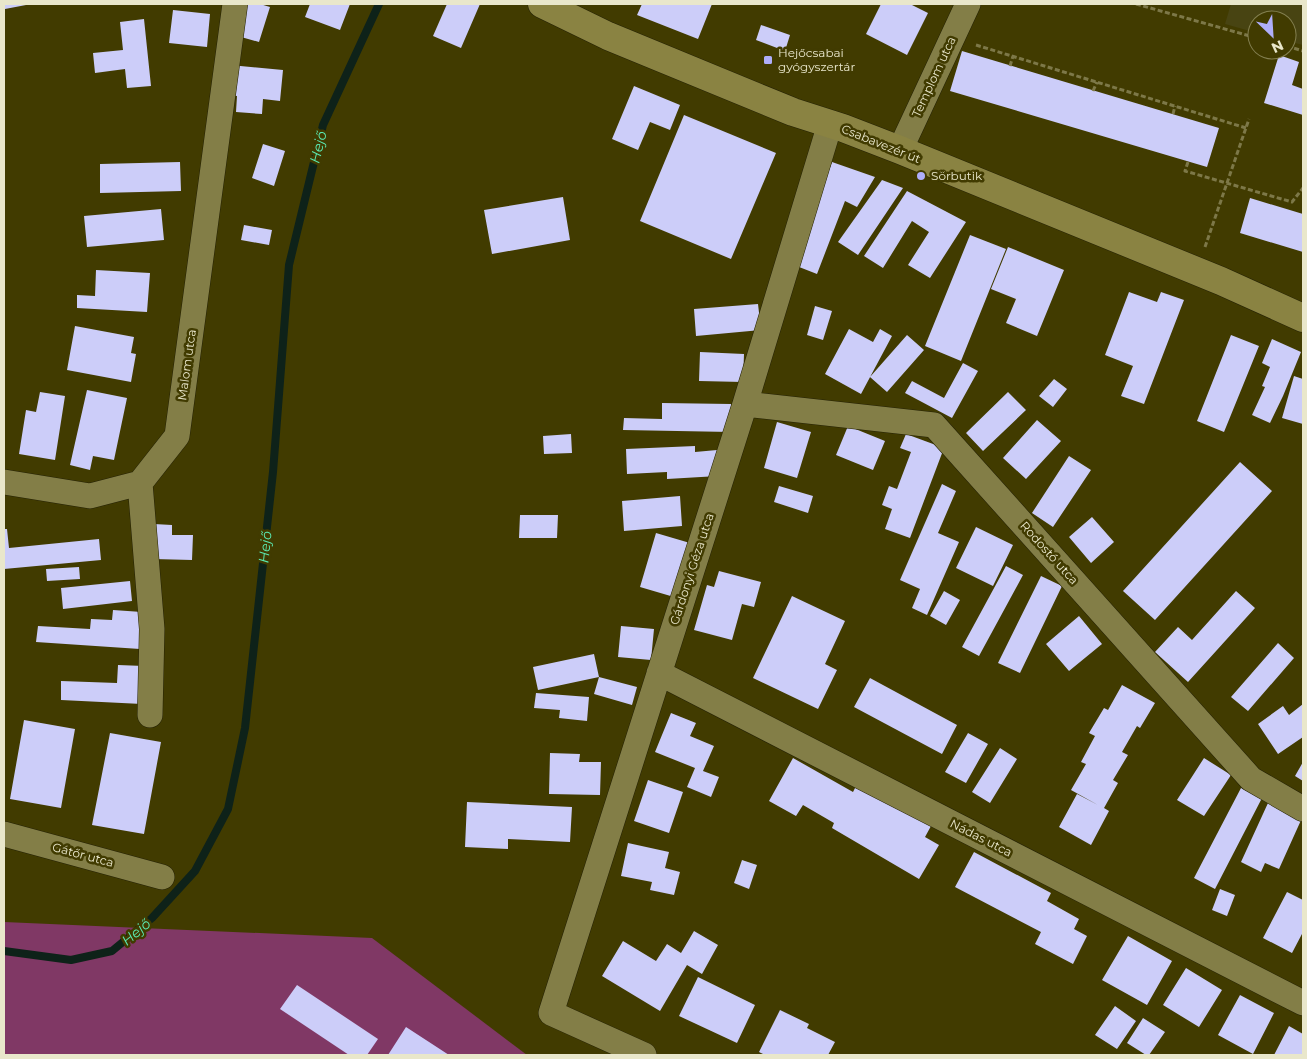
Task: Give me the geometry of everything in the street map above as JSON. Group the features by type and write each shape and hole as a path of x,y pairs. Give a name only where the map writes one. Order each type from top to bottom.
{"main road":[{"name":"Csabavezér út","path":"542,4 608,36 793,112 900,150 1196,271 1303,318"}],"street":[{"name":"Malom utca","path":"140,483 177,436 235,4"},
{"name":"Templom utca","path":"900,150 968,4"},
{"name":"Gárdonyi Géza utca","path":"644,1055 551,1012 745,404 830,124"},
{"name":"Rodostó utca","path":"745,404 934,425 1251,779 1303,809"},
{"path":"4,482 90,496 140,483 152,629 150,715"},
{"name":"Nádas utca","path":"659,673 1303,1003"},
{"name":"Gátőr utca","path":"4,834 162,877"}],"path":[{"path":"1136,4 1247,35"},
{"path":"952,38 1246,128"},
{"path":"1010,66 1013,56"},
{"path":"1093,91 1097,82"},
{"path":"1173,114 1175,106"},
{"path":"1196,271 1249,119"},
{"path":"1188,162 1185,170 1292,202 1303,188"}],"shaded area":[{"path":"1231,4 1303,4 1303,45 1297,44 1297,10 1247,10 1247,30 1225,24"},
{"path":"4,922 372,938 527,1055 4,1055"}],"building":[{"path":"4,4 26,4 26,5 5,9"},
{"path":"243,4 260,4 270,7 259,42 234,35"},
{"path":"310,4 350,4 340,30 305,17"},
{"path":"447,4 480,4 461,48 433,36"},
{"path":"642,4 712,4 698,39 637,15"},
{"path":"881,4 910,4 928,13 907,55 866,34"},
{"path":"173,10 210,14 207,47 169,43"},
{"path":"144,19 151,86 127,88 125,69 95,73 93,53 123,50 120,22"},
{"path":"761,25 790,35 785,51 756,40"},
{"path":"962,51 1219,128 1207,167 950,91"},
{"path":"1277,60 1299,62 1292,85 1303,89 1303,115 1264,103"},
{"path":"230,65 283,70 280,101 263,99 262,114 236,112 237,96 226,95"},
{"path":"634,86 680,105 670,130 650,122 638,150 612,139"},
{"path":"684,115 776,153 731,259 640,221"},
{"path":"263,144 285,151 274,186 252,178"},
{"path":"180,162 181,191 100,193 100,164"},
{"path":"832,162 875,177 857,207 845,201 817,274 794,265"},
{"path":"882,180 903,188 858,255 838,242"},
{"path":"907,191 966,222 930,278 908,265 929,232 912,221 883,268 864,256"},
{"path":"563,197 570,240 492,254 484,210"},
{"path":"1250,198 1303,214 1303,252 1240,233"},
{"path":"161,209 164,240 87,247 84,216"},
{"path":"244,225 272,230 269,245 241,240"},
{"path":"970,235 1006,249 961,361 925,346"},
{"path":"1008,247 1064,270 1037,336 1006,323 1016,299 991,289"},
{"path":"96,270 150,273 147,312 77,308 77,295 95,296"},
{"path":"1129,292 1157,302 1161,292 1184,300 1144,404 1121,396 1133,366 1105,355"},
{"path":"758,304 761,330 696,336 694,309"},
{"path":"815,306 832,311 823,340 807,335"},
{"path":"75,326 134,337 131,353 136,354 131,382 67,370"},
{"path":"849,329 873,342 880,329 892,336 861,394 825,374"},
{"path":"907,335 924,350 887,392 870,377"},
{"path":"1231,335 1259,346 1224,432 1197,421"},
{"path":"1272,339 1301,352 1270,423 1252,415 1265,387 1262,386 1270,367 1262,363"},
{"path":"700,352 744,354 743,382 699,381"},
{"path":"963,363 978,371 952,418 905,393 912,381 944,398"},
{"path":"1294,376 1303,379 1303,424 1282,418"},
{"path":"1054,379 1067,389 1053,407 1039,396"},
{"path":"87,390 127,398 114,460 93,456 90,470 70,465"},
{"path":"40,392 65,396 55,460 19,454 26,410 36,412"},
{"path":"1008,392 1026,410 983,451 966,433"},
{"path":"662,403 731,404 731,432 623,430 624,418 662,419"},
{"path":"1037,420 1061,441 1026,479 1003,458"},
{"path":"777,422 811,432 797,478 764,468"},
{"path":"848,426 885,441 873,470 836,455"},
{"path":"571,434 572,453 544,454 543,436"},
{"path":"906,434 944,448 910,538 885,529 892,509 882,505 889,486 897,489 911,452 900,448"},
{"path":"695,446 695,452 717,450 718,476 667,479 667,472 627,474 626,449"},
{"path":"1069,456 1091,470 1053,527 1032,513"},
{"path":"1240,462 1272,491 1155,620 1123,591"},
{"path":"942,484 956,491 938,533 959,542 927,615 912,608 920,589 900,580"},
{"path":"779,486 813,496 808,513 774,502"},
{"path":"680,496 682,526 624,531 622,501"},
{"path":"520,515 558,515 557,538 519,538"},
{"path":"1092,517 1114,542 1091,563 1069,537"},
{"path":"154,524 172,525 172,535 193,535 192,560 153,559"},
{"path":"976,527 1013,545 993,586 956,568"},
{"path":"4,529 7,529 9,548 99,539 101,560 4,569"},
{"path":"656,533 690,543 674,597 640,587"},
{"path":"1006,566 1023,575 979,656 962,647"},
{"path":"79,567 80,579 47,581 46,569"},
{"path":"719,571 761,582 754,607 742,604 732,640 694,630 707,585 714,587"},
{"path":"1041,576 1062,586 1020,673 998,663"},
{"path":"130,581 132,601 63,609 61,588"},
{"path":"944,591 960,600 946,625 930,616"},
{"path":"1236,591 1255,608 1188,682 1155,652 1178,627 1192,640"},
{"path":"792,596 845,621 825,664 837,670 818,709 753,678"},
{"path":"113,610 142,612 140,649 36,642 38,626 90,629 91,619 112,620"},
{"path":"1079,616 1102,644 1069,671 1046,644"},
{"path":"621,626 654,629 651,660 618,657"},
{"path":"1278,643 1294,658 1248,711 1231,697"},
{"path":"594,654 599,677 538,690 533,667"},
{"path":"118,665 144,666 142,704 61,700 61,681 117,683"},
{"path":"599,677 637,687 632,705 594,694"},
{"path":"870,678 957,725 942,754 854,707"},
{"path":"1122,685 1155,703 1140,728 1137,726 1122,752 1128,755 1113,780 1118,783 1104,808 1109,811 1091,845 1059,827 1077,794 1098,805 1071,790 1086,764 1081,762 1095,736 1089,733 1104,708 1108,710"},
{"path":"536,693 589,697 587,721 559,718 560,710 534,708"},
{"path":"1303,704 1303,737 1278,754 1258,724 1283,706 1289,715"},
{"path":"671,713 696,723 690,736 714,746 703,771 719,777 711,797 687,787 695,768 655,752"},
{"path":"24,720 75,729 61,808 10,799"},
{"path":"110,733 161,742 144,834 92,825"},
{"path":"968,733 988,744 966,783 945,772"},
{"path":"1000,748 1017,759 990,803 972,792"},
{"path":"550,753 580,754 579,762 601,762 600,795 549,794"},
{"path":"793,758 853,792 856,786 931,826 925,837 939,845 919,879 832,828 834,823 803,805 796,816 769,801"},
{"path":"1204,758 1231,775 1204,816 1177,800"},
{"path":"1303,762 1303,781 1295,776"},
{"path":"648,780 683,792 669,833 634,821"},
{"path":"1241,788 1262,798 1215,889 1194,878"},
{"path":"467,802 572,807 570,842 508,839 508,849 465,847"},
{"path":"1268,803 1302,818 1279,869 1265,863 1261,872 1241,862"},
{"path":"628,843 669,852 665,868 680,872 674,895 650,890 652,882 621,876"},
{"path":"974,852 1051,893 1047,901 1079,919 1074,929 1087,936 1073,964 1035,944 1041,932 955,887"},
{"path":"742,860 757,865 749,889 734,883"},
{"path":"1220,889 1235,895 1227,916 1212,910"},
{"path":"1287,892 1303,900 1303,932 1292,953 1263,938"},
{"path":"694,931 718,945 702,974 687,965 660,1011 602,976 623,941 656,961 667,944 681,953"},
{"path":"1128,936 1172,961 1147,1005 1102,980"},
{"path":"1186,968 1222,990 1199,1027 1163,1005"},
{"path":"698,977 755,1005 737,1043 679,1016"},
{"path":"297,985 378,1039 367,1055 349,1055 280,1009"},
{"path":"1240,995 1274,1013 1253,1054 1218,1035"},
{"path":"1115,1006 1136,1021 1117,1049 1095,1035"},
{"path":"780,1010 809,1024 807,1028 835,1042 828,1055 765,1055 759,1052"},
{"path":"1143,1018 1165,1032 1149,1055 1127,1043"},
{"path":"1289,1026 1303,1034 1303,1055 1274,1055"},
{"path":"406,1027 449,1055 388,1055"}],"waterway":[{"name":"Hejő","path":"4,951 71,960 112,951 152,918 195,871 228,809 245,728 273,472 289,265 323,125 379,4"}],"place":[{"name":"Hejőcsabai gyógyszertár","path":"768,60"},
{"name":"Sörbutik","path":"921,176"}]}
